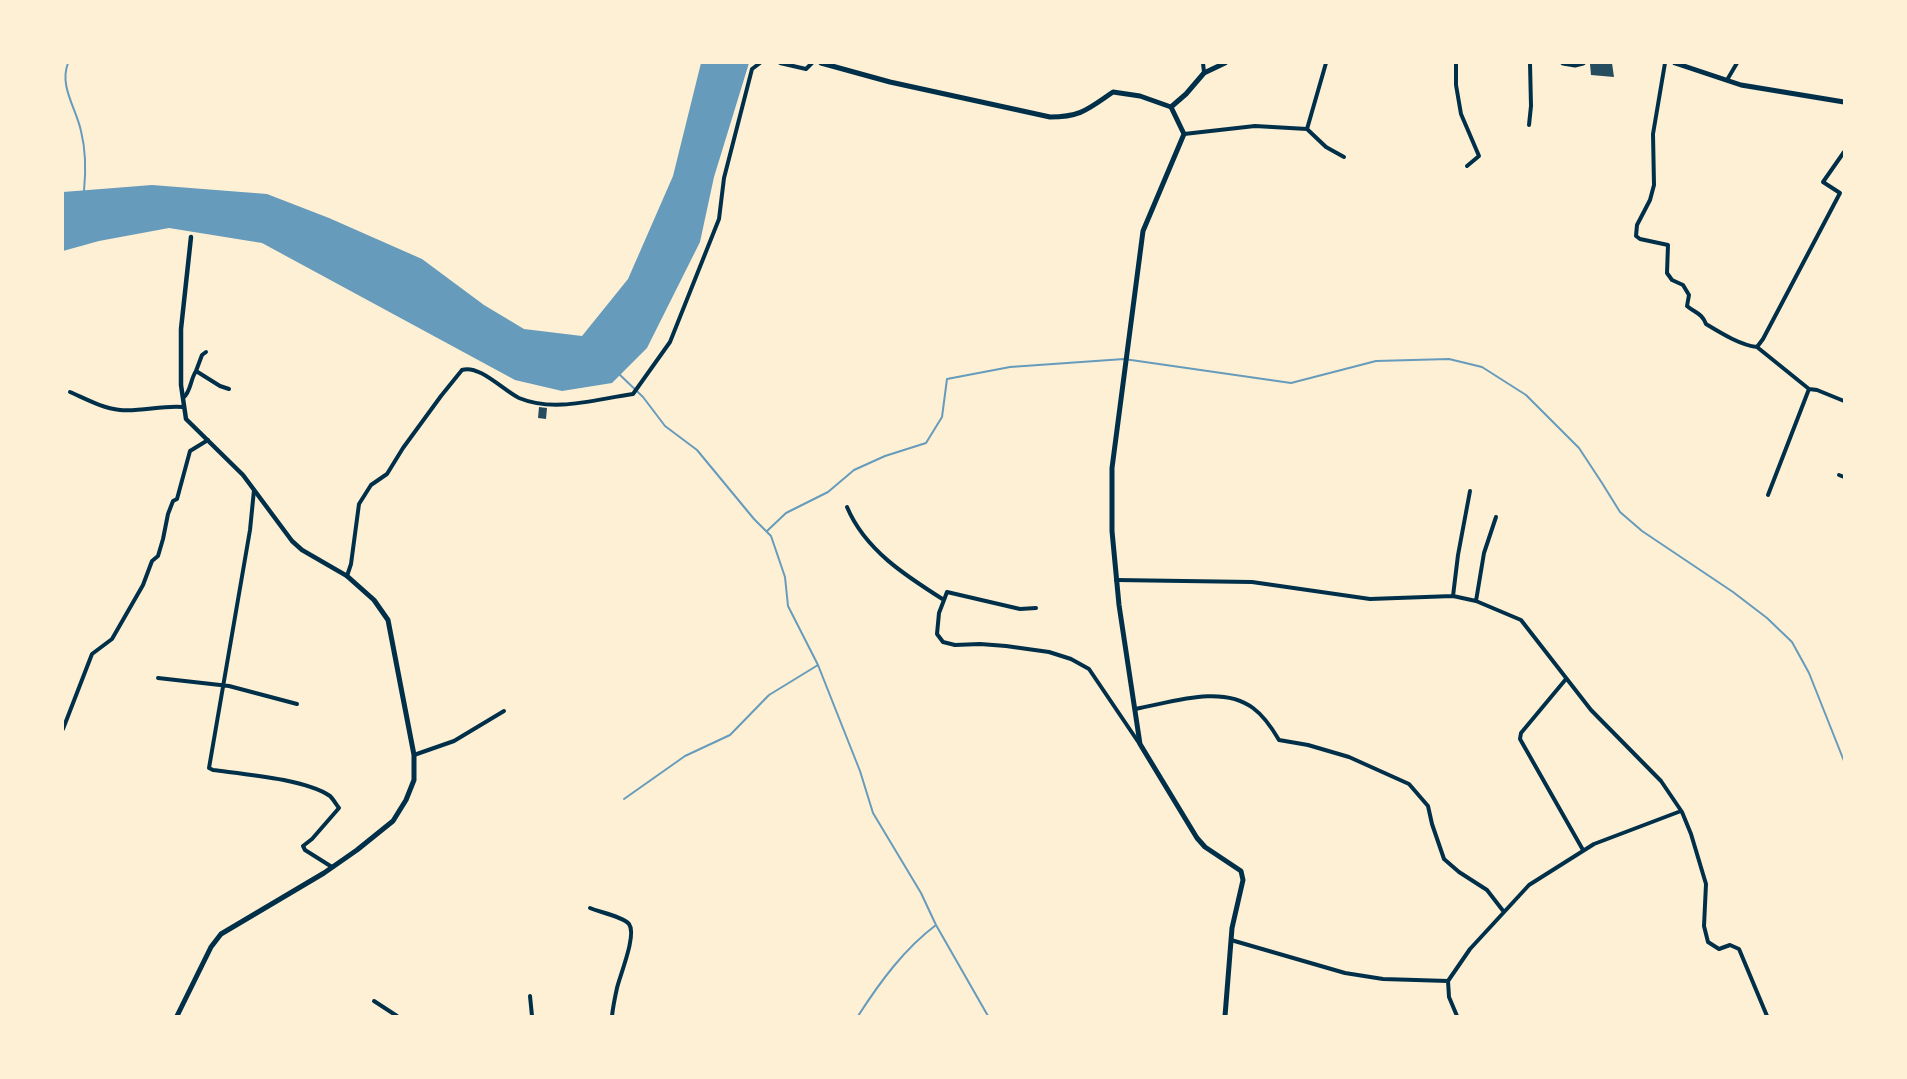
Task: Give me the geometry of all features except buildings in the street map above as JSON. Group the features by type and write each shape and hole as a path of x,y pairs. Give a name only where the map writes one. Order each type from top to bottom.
{"main road":[{"path":"821,63 1050,117 1066,117 1082,113 1113,92 1140,96 1170,107 1184,134 1143,231 1112,468 1112,531 1116,580 1140,744 1197,838 1205,847 1241,871 1243,880 1232,928 1225,1016"},
{"path":"1170,107 1186,94 1204,73 1225,63"},
{"path":"1563,63 1575,65 1583,63"},
{"path":"1675,63 1742,85 1844,102"},
{"path":"177,1016 211,947 221,934 332,867 393,821 406,800 414,780 414,755 388,620 374,600 347,576"}],"street":[{"path":"191,237 181,329 182,399 186,419 243,475 292,541 302,550 347,576 351,564 359,504 371,485 387,474 434,404 462,370 467,368 473,370 517,397 543,404 580,404 607,397 633,394 670,342 718,219 724,178 752,69 760,63"},
{"path":"780,63 806,69 812,63"},
{"path":"1203,63 1204,73"},
{"path":"1307,129 1326,63"},
{"path":"1456,63 1456,85 1461,114 1479,156 1467,166"},
{"path":"1529,125 1530,63"},
{"path":"1665,63 1653,134 1654,185 1647,209 1637,225 1636,236 1640,239 1668,245 1666,268 1669,278 1683,285 1689,295 1688,306 1699,312 1707,324 1732,338 1757,347 1809,389 1844,401"},
{"path":"1727,80 1737,63"},
{"path":"1184,134 1255,126 1307,129 1326,147 1344,157"},
{"path":"1757,347 1840,193 1823,182 1844,152"},
{"path":"182,399 187,395 191,378 196,372 202,355 206,352"},
{"path":"196,372 229,389"},
{"path":"1768,495 1809,389"},
{"path":"70,392 121,410 166,405 183,407"},
{"path":"63,729 92,654 112,639 143,585 152,561 158,556 168,514 173,501 177,499 190,451 208,440"},
{"path":"254,490 250,530 208,768 213,771 254,775 302,784 330,796 339,808 303,846 305,850 332,867"},
{"path":"1453,596 1470,491"},
{"path":"847,507 850,516 866,538 894,567 944,600"},
{"path":"1476,601 1484,553 1496,516"},
{"path":"1116,580 1252,582 1370,599 1453,596 1476,601 1521,620 1591,710 1661,781 1681,811 1691,834 1706,884 1704,926 1708,942 1719,949 1730,945 1739,949 1767,1016"},
{"path":"1036,608 1020,609 948,592 939,613 937,634 943,642 955,645 1006,646 1049,652 1071,659 1089,669 1140,744"},
{"path":"158,678 223,685 297,704"},
{"path":"1566,679 1521,733 1520,739 1584,850"},
{"path":"1135,709 1163,705 1187,698 1230,697 1252,707 1268,723 1279,740 1308,745 1349,757 1409,784 1428,806 1444,859 1487,890 1504,912"},
{"path":"414,755 454,741 504,711"},
{"path":"1457,1016 1449,997 1448,981 1470,949 1529,885 1594,844 1681,811"},
{"path":"590,909 620,918 628,922 631,927 628,951 617,987 612,1016"},
{"path":"1231,940 1345,973 1383,979 1448,981"},
{"path":"530,996 532,1016"},
{"path":"374,1001 397,1016"}],"water":[{"path":"701,63 749,63 714,177 700,242 647,348 612,383 562,391 515,380 262,243 169,228 99,241 63,251 63,192 152,185 267,194 329,218 422,259 484,305 524,329 582,336 628,279 673,176"}],"waterway":[{"path":"68,63 67,89 79,122 84,146 84,191"},
{"path":"767,531 786,513 828,492 854,470 885,456 926,443 942,417 947,379 1010,367 1124,359 1291,383 1376,361 1449,359 1482,367 1526,395 1579,448 1620,512 1642,531 1733,592 1767,618 1792,642 1809,673 1844,761"},
{"path":"619,374 643,397 665,426 697,450 771,536 785,577 788,606 818,665 860,771 873,813 921,893 936,925 988,1016"},
{"path":"624,799 685,756 730,735 769,695 818,665"},
{"path":"858,1016 893,967 924,934 936,925"}]}
